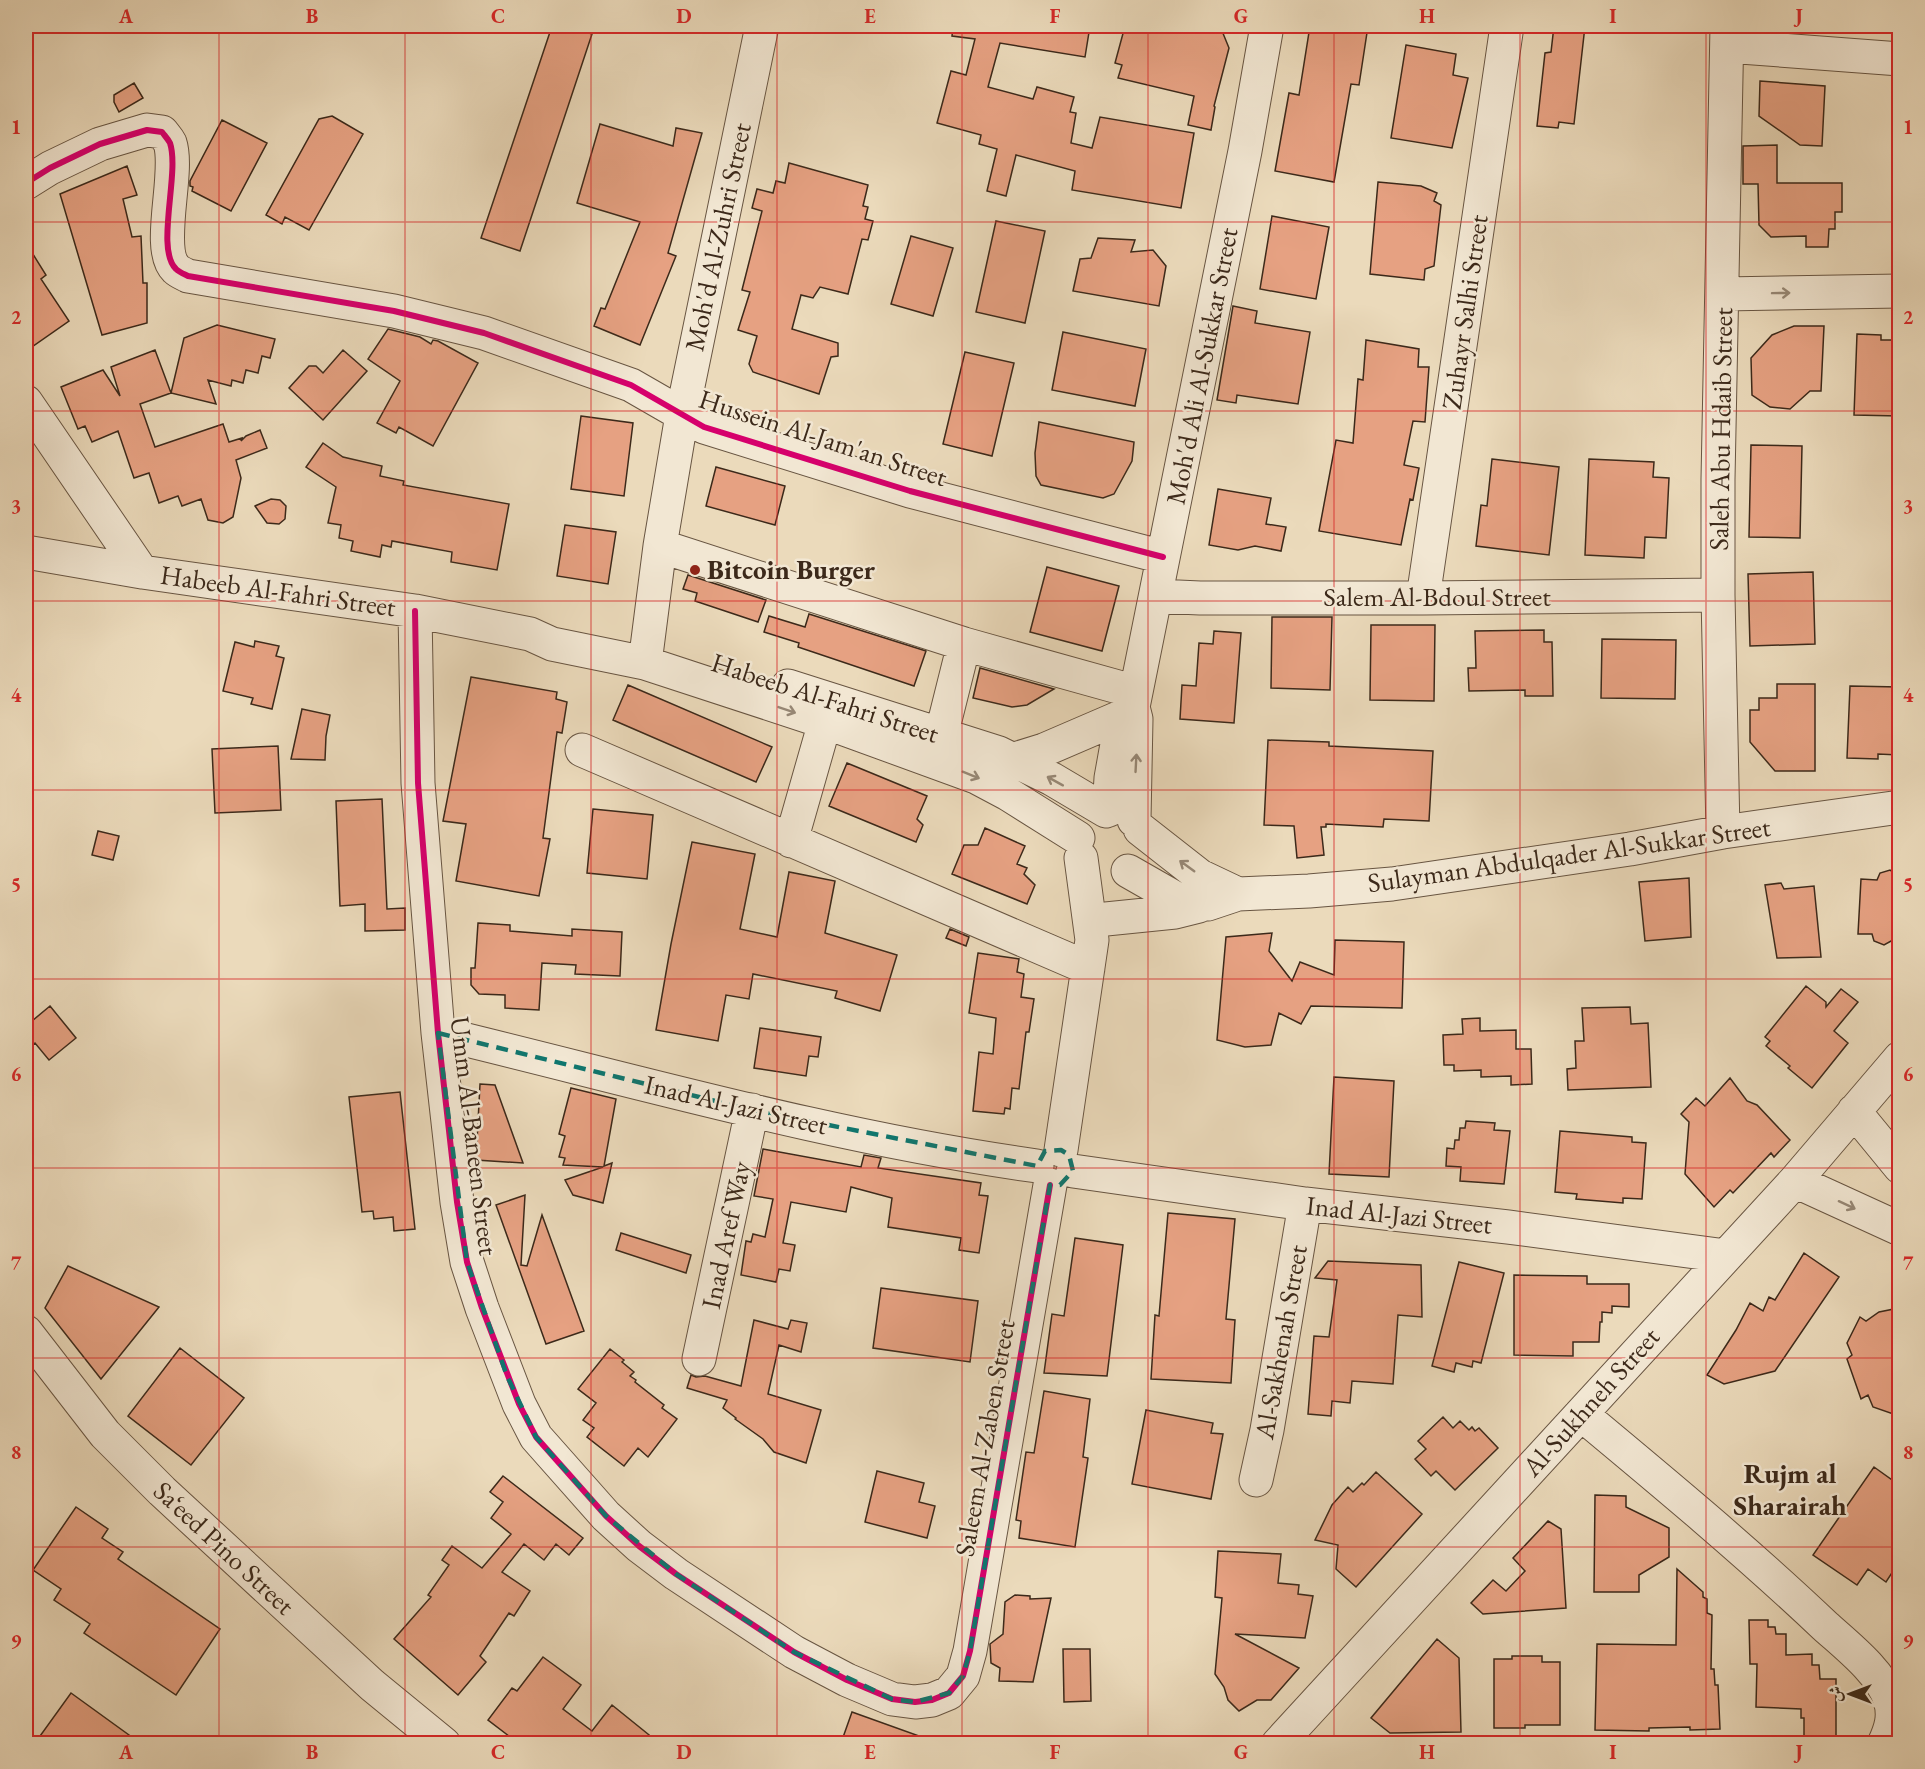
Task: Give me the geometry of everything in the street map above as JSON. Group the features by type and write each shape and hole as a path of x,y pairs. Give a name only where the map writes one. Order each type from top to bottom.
{"street":[{"name":"Moh'd Al-Zuhri Street","path":"647,652 660,546 682,415 762,26"},
{"name":"Moh'd Ali Al-Sukkar Street","path":"1122,818 1113,767 1156,596 1245,151 1267,26"},
{"name":"Zuhayr Salhi Street","path":"1423,598 1507,26"},
{"path":"1727,36 1899,59"},
{"name":"Saleh Abu Hdaib Street","path":"1723,832 1718,479 1727,36"},
{"name":"Hussein Al-Jam'an Street","path":"26,183 50,168 100,144 147,130 162,132 170,141 172,155 168,255 175,269 188,276 394,311 484,333 631,385 704,427 910,491 1163,558"},
{"path":"1723,294 1899,291"},
{"path":"26,402 142,572"},
{"path":"660,546 964,644 1130,705"},
{"name":"Habeeb Al-Fahri Street","path":"26,552 142,572 415,610 530,634 555,631 647,652 1015,759 1122,818"},
{"name":"Salem Al-Bdoul Street","path":"1156,596 1423,598 1718,595"},
{"name":"Umm Al-Baneen Street","path":"415,610 418,783 438,1033 454,1182 467,1262 519,1404 536,1437 606,1516 639,1546 676,1574 794,1652 847,1680 892,1699 915,1702 932,1700 949,1693"},
{"path":"941,736 964,644"},
{"name":"Habeeb Al-Fahri Street","path":"647,652 825,722 976,777 1008,794 1080,848"},
{"path":"1015,759 1044,750 1104,723 1130,705"},
{"path":"790,841 825,722"},
{"path":"582,750 790,841 1095,943 1175,912 1208,904"},
{"name":"Sulayman Abdulqader Al-Sukkar Street","path":"1126,872 1177,899 1208,904 1238,894 1392,884 1899,807"},
{"path":"1096,814 1122,818 1143,838 1141,857 1126,872 1105,876 1095,873 1080,848 1081,828 1096,814"},
{"name":"Sulayman Abdulqader Al-Sukkar Street","path":"1122,818 1200,876 1238,894"},
{"name":"Saleem Al-Zaben Street","path":"1080,848 1095,943"},
{"name":"Saleem Al-Zaben Street","path":"949,1693 963,1676 970,1651 1095,943 1126,872"},
{"name":"Inad Al-Jazi Street","path":"438,1033 752,1110 960,1154 1305,1204 1508,1227 1726,1256"},
{"name":"Al-Sukhneh Street","path":"1289,1742 1581,1414 1794,1180 1899,1058"},
{"name":"Inad Aref Way","path":"699,1359 752,1110"},
{"path":"1854,1111 1899,1167"},
{"path":"1794,1180 1899,1229"},
{"name":"Al-Sakhenah Street","path":"1256,1480 1267,1430 1305,1204"},
{"name":"Sa‘eed Pino Street","path":"26,1332 105,1434 162,1491 372,1685 444,1743"},
{"path":"1581,1414 1701,1514 1799,1601 1863,1662 1880,1681 1890,1699 1893,1716 1884,1743"}],"highlighted area":[{"path":"438,1033 752,1110 1037,1166 1045,1151 1061,1150 1069,1155 1073,1171 1060,1185 1050,1185 970,1651 963,1676 949,1693 915,1702 892,1699 794,1652 676,1574 606,1516 536,1437 507,1376 467,1262"}],"building":[{"path":"552,26 568,26 592,34 520,251 481,238"},
{"path":"953,26 1090,26 1085,57 1000,43 988,87 1033,99 1037,87 1074,97 1070,112 1076,113 1071,143 1092,148 1100,117 1194,133 1181,208 1072,190 1075,171 1016,155 1006,196 987,191 997,149 979,144 981,135 937,123 951,71 966,75 975,39 952,36"},
{"path":"1125,26 1220,26 1229,48 1214,106 1211,130 1188,125 1194,96 1118,78 1122,65 1115,63"},
{"path":"1310,26 1368,26 1359,85 1351,84 1334,182 1275,171 1289,93 1299,95"},
{"path":"1554,26 1585,26 1574,124 1559,122 1558,128 1537,126 1545,53 1551,52"},
{"path":"1406,45 1456,54 1453,75 1468,78 1452,148 1391,138"},
{"path":"1760,81 1825,86 1822,146 1800,145 1759,116"},
{"path":"134,83 143,98 119,112 114,102 114,95"},
{"path":"332,116 363,134 309,230 285,217 282,224 266,215 319,119"},
{"path":"222,120 267,143 231,211 192,191 193,187 190,186 190,181"},
{"path":"600,124 673,146 676,128 702,133 668,253 676,256 640,345 594,326 601,308 605,309 640,222 577,203"},
{"path":"1777,145 1777,183 1842,183 1842,212 1835,212 1835,229 1829,229 1828,247 1806,247 1806,236 1771,237 1759,225 1758,184 1743,184 1743,146"},
{"path":"789,163 868,185 863,206 868,207 865,219 873,221 868,240 862,239 848,294 820,287 813,298 801,295 792,329 838,343 838,356 831,357 819,394 753,372 749,364 757,336 738,330 750,292 742,290 762,211 752,208 757,189 773,193 776,181 785,183"},
{"path":"127,166 137,195 123,199 132,237 141,236 143,283 147,283 147,323 102,335 60,194"},
{"path":"1378,182 1421,186 1437,193 1434,201 1441,205 1434,266 1425,269 1424,280 1370,274"},
{"path":"1272,216 1329,227 1316,299 1260,289"},
{"path":"996,221 1045,231 1025,323 976,312"},
{"path":"911,236 953,248 933,316 891,304"},
{"path":"1098,238 1135,240 1131,252 1153,250 1166,266 1159,306 1073,291 1080,259 1091,258"},
{"path":"26,243 46,275 41,279 69,321 26,351"},
{"path":"1233,306 1257,311 1255,323 1310,332 1298,404 1237,395 1236,403 1217,400"},
{"path":"217,325 275,339 270,358 262,356 258,373 246,370 243,383 232,380 231,386 208,380 216,404 171,393 184,338"},
{"path":"1794,326 1824,326 1821,391 1810,391 1790,409 1770,407 1752,395 1751,358 1772,335"},
{"path":"388,329 420,337 431,344 433,340 438,341 478,363 433,446 399,427 396,433 377,423 400,381 368,359"},
{"path":"1063,332 1146,349 1135,406 1052,390"},
{"path":"1857,334 1881,335 1881,340 1899,340 1899,416 1854,415"},
{"path":"1366,340 1419,349 1418,367 1429,367 1425,422 1413,421 1404,465 1419,468 1401,545 1319,531 1336,440 1353,443 1358,379 1363,380"},
{"path":"155,350 171,393 140,404 155,447 223,424 229,442 242,438 241,441 246,436 260,430 267,448 236,460 241,478 233,517 223,523 208,520 201,499 182,506 178,496 159,503 149,473 134,478 118,431 92,442 85,426 78,429 61,387 103,370 120,396 111,367"},
{"path":"343,350 367,371 323,420 289,388 309,366 316,366 323,373"},
{"path":"965,352 1014,363 992,456 943,444"},
{"path":"581,416 633,423 624,496 571,489"},
{"path":"1039,422 1134,442 1132,461 1114,494 1103,498 1041,485 1036,476 1035,453"},
{"path":"323,443 343,457 382,466 380,476 404,481 403,485 509,504 497,570 451,562 452,552 392,541 391,547 382,545 380,557 351,551 353,541 339,538 341,525 328,523 336,487 306,467"},
{"path":"1751,445 1802,446 1800,538 1749,537"},
{"path":"1492,459 1559,467 1549,555 1476,546 1481,505 1487,506"},
{"path":"1589,459 1654,462 1653,477 1669,478 1666,538 1645,537 1644,558 1585,555"},
{"path":"716,467 785,486 775,525 706,506"},
{"path":"1218,489 1271,498 1266,524 1286,527 1281,551 1255,546 1238,550 1209,545"},
{"path":"271,499 280,500 286,506 285,519 279,524 267,523 255,506"},
{"path":"565,525 616,532 608,584 557,576"},
{"path":"1047,567 1119,586 1102,651 1030,632"},
{"path":"1813,572 1815,644 1750,646 1748,574"},
{"path":"688,575 766,600 758,622 695,601 697,593 683,589"},
{"path":"809,614 926,651 914,686 798,647 799,643 764,632 769,616 805,627"},
{"path":"1272,617 1332,617 1330,690 1271,688"},
{"path":"1371,625 1435,625 1434,701 1370,700"},
{"path":"1544,630 1544,642 1552,642 1553,696 1525,696 1525,690 1469,691 1468,668 1476,668 1475,631"},
{"path":"1214,631 1241,633 1234,723 1180,719 1182,685 1196,686 1199,643 1213,644"},
{"path":"1602,639 1676,640 1675,699 1601,698"},
{"path":"255,641 279,646 276,656 284,658 272,709 251,704 253,698 223,691 235,642 254,647"},
{"path":"980,668 1054,689 1027,705 1012,707 973,698"},
{"path":"471,677 557,692 556,699 567,702 562,733 557,732 543,838 550,839 539,896 456,881 466,824 443,821"},
{"path":"1777,684 1815,684 1815,771 1775,771 1750,742 1750,710 1759,710 1759,698 1777,698"},
{"path":"628,685 772,747 756,782 613,720"},
{"path":"1850,686 1899,687 1899,755 1878,754 1878,759 1847,758"},
{"path":"302,709 330,715 325,760 291,759"},
{"path":"1268,740 1329,742 1329,746 1433,751 1429,821 1384,819 1383,827 1326,824 1326,827 1321,827 1324,855 1297,858 1294,826 1264,825"},
{"path":"278,746 281,810 215,813 212,749"},
{"path":"847,763 927,796 917,819 923,825 916,842 829,806"},
{"path":"382,799 387,909 405,908 405,930 365,931 365,904 340,906 336,801"},
{"path":"593,809 653,815 647,879 587,873"},
{"path":"985,828 1025,846 1017,864 1027,868 1024,874 1035,885 1027,904 952,874 964,845 978,845"},
{"path":"98,831 119,836 113,860 92,855"},
{"path":"692,842 755,854 740,929 777,937 789,872 835,881 825,933 897,955 880,1011 835,998 837,991 753,974 749,999 726,995 718,1041 656,1030"},
{"path":"1890,870 1896,875 1899,888 1899,933 1893,933 1893,940 1884,945 1874,941 1872,934 1858,934 1861,879 1877,880 1880,873"},
{"path":"1689,878 1691,937 1645,941 1639,882"},
{"path":"1781,883 1784,889 1814,886 1821,957 1777,958 1765,885"},
{"path":"478,923 510,925 510,931 572,936 572,929 622,932 620,976 575,974 576,965 542,963 539,1010 505,1008 505,995 479,994 471,985 471,968 475,968"},
{"path":"950,929 969,937 966,946 946,938"},
{"path":"1272,933 1269,951 1292,981 1300,962 1334,975 1335,940 1404,942 1402,1008 1311,1006 1301,1024 1279,1013 1271,1045 1245,1047 1217,1040 1226,937"},
{"path":"978,953 1019,959 1017,972 1024,974 1021,997 1034,999 1029,1032 1026,1032 1019,1089 1012,1088 1010,1109 1005,1108 1004,1114 973,1111 979,1052 993,1054 996,1018 969,1013"},
{"path":"1806,986 1826,1002 1826,1007 1841,989 1858,1002 1834,1031 1848,1043 1812,1088 1766,1046 1770,1041 1765,1037"},
{"path":"50,1006 76,1038 49,1060 35,1043 26,1051 26,1026"},
{"path":"1630,1007 1631,1024 1648,1023 1651,1087 1568,1090 1567,1069 1576,1068 1575,1041 1584,1041 1582,1008"},
{"path":"1480,1018 1480,1031 1516,1030 1516,1049 1531,1049 1532,1084 1511,1085 1511,1076 1481,1077 1481,1070 1454,1071 1454,1065 1444,1065 1443,1035 1463,1034 1462,1019"},
{"path":"760,1028 821,1037 818,1057 809,1056 806,1076 754,1068"},
{"path":"1334,1077 1394,1081 1389,1177 1329,1174"},
{"path":"1730,1078 1747,1101 1757,1105 1790,1140 1774,1157 1771,1153 1733,1193 1730,1190 1714,1207 1685,1174 1689,1122 1681,1114 1696,1098 1705,1106"},
{"path":"480,1084 495,1085 523,1163 476,1160"},
{"path":"571,1088 616,1099 604,1166 612,1163 603,1203 573,1195 565,1180 603,1167 563,1165 565,1158 559,1157 565,1136 559,1134"},
{"path":"400,1092 415,1229 394,1231 393,1217 374,1219 373,1211 362,1212 349,1097"},
{"path":"1466,1121 1495,1123 1494,1130 1510,1131 1504,1184 1460,1181 1461,1167 1446,1166 1447,1148 1454,1149 1455,1140 1459,1140 1460,1128 1465,1128"},
{"path":"1560,1131 1632,1137 1632,1142 1646,1143 1642,1199 1623,1198 1623,1203 1576,1199 1577,1194 1555,1192"},
{"path":"763,1149 861,1167 864,1155 881,1158 878,1168 981,1183 979,1195 988,1196 979,1253 959,1250 961,1238 888,1227 892,1198 851,1187 846,1212 791,1202 783,1243 795,1245 790,1271 779,1269 776,1282 741,1275 746,1241 751,1242 753,1234 765,1237 773,1199 754,1196"},
{"path":"525,1195 521,1265 527,1266 542,1215 584,1331 546,1344 496,1205"},
{"path":"1168,1213 1235,1219 1226,1319 1235,1320 1231,1383 1151,1379 1155,1315 1159,1316"},
{"path":"621,1233 691,1255 686,1273 616,1250"},
{"path":"1075,1238 1123,1245 1107,1376 1044,1373 1052,1314 1064,1316"},
{"path":"1804,1253 1839,1277 1775,1371 1724,1384 1707,1375 1736,1330 1750,1303 1763,1311 1769,1297 1775,1300"},
{"path":"1328,1261 1421,1265 1422,1317 1398,1315 1393,1384 1352,1381 1350,1403 1332,1401 1331,1416 1308,1414 1314,1336 1329,1337 1337,1280 1315,1278"},
{"path":"1459,1262 1504,1273 1481,1363 1473,1361 1472,1367 1456,1363 1454,1372 1432,1366"},
{"path":"68,1266 159,1307 101,1379 45,1308"},
{"path":"1514,1275 1587,1276 1587,1284 1629,1284 1629,1307 1612,1306 1612,1313 1602,1312 1599,1342 1573,1342 1573,1356 1514,1355"},
{"path":"881,1288 978,1301 970,1362 873,1348"},
{"path":"1899,1308 1899,1416 1873,1407 1868,1395 1861,1399 1847,1359 1852,1355 1847,1343 1860,1317 1866,1321 1879,1312"},
{"path":"754,1320 788,1329 791,1320 807,1323 801,1352 779,1345 768,1394 821,1410 806,1463 774,1452 763,1439 723,1408 727,1400 687,1388 691,1375 705,1376 741,1386"},
{"path":"180,1348 244,1398 191,1465 128,1416"},
{"path":"610,1349 634,1372 630,1376 636,1380 635,1382 664,1405 662,1408 677,1419 648,1457 638,1448 624,1466 587,1437 594,1428 583,1420 596,1403 578,1389"},
{"path":"1044,1391 1090,1399 1083,1457 1088,1458 1075,1547 1019,1538 1021,1521 1016,1520 1026,1452 1034,1453"},
{"path":"1146,1410 1213,1423 1211,1433 1223,1434 1211,1499 1132,1484"},
{"path":"1443,1417 1453,1428 1460,1421 1469,1430 1472,1427 1475,1431 1479,1428 1498,1448 1455,1490 1436,1471 1431,1476 1415,1459 1426,1449 1418,1441"},
{"path":"1874,1467 1899,1485 1899,1562 1886,1582 1868,1569 1857,1585 1813,1555"},
{"path":"877,1471 924,1483 919,1502 935,1506 927,1538 865,1522"},
{"path":"1376,1472 1422,1514 1356,1587 1336,1569 1338,1545 1315,1540 1332,1505 1348,1487 1353,1492 1362,1483 1364,1485"},
{"path":"503,1476 583,1538 569,1555 556,1544 544,1560 524,1544 502,1572 530,1591 514,1616 509,1613 480,1656 486,1662 458,1695 394,1639 431,1597 428,1595 449,1565 442,1560 452,1546 482,1568 511,1534 491,1518 503,1502 490,1492"},
{"path":"1595,1495 1626,1496 1626,1507 1669,1528 1669,1557 1639,1575 1639,1592 1594,1592"},
{"path":"76,1507 108,1529 102,1538 123,1552 118,1559 220,1629 176,1695 84,1633 90,1624 54,1600 61,1589 33,1570"},
{"path":"1548,1521 1561,1529 1566,1608 1483,1614 1471,1603 1493,1580 1506,1591 1525,1571 1513,1558"},
{"path":"1218,1551 1281,1554 1278,1583 1299,1585 1298,1594 1313,1596 1305,1638 1235,1634 1299,1668 1271,1700 1257,1700 1239,1711 1228,1700 1224,1687 1215,1674 1222,1598 1215,1597"},
{"path":"1677,1569 1703,1592 1703,1597 1707,1599 1707,1613 1712,1615 1711,1669 1714,1669 1715,1685 1718,1685 1720,1729 1690,1730 1690,1727 1649,1728 1649,1731 1595,1730 1597,1644 1676,1645"},
{"path":"1015,1595 1030,1596 1030,1599 1051,1598 1033,1682 999,1681 1000,1668 991,1663 990,1644 1003,1634 1005,1602"},
{"path":"1749,1620 1768,1620 1768,1627 1775,1627 1776,1634 1786,1634 1786,1655 1812,1654 1812,1665 1819,1665 1820,1679 1836,1679 1836,1743 1804,1743 1804,1718 1801,1718 1801,1709 1756,1707 1757,1664 1750,1664"},
{"path":"1437,1639 1459,1658 1461,1732 1390,1733 1371,1718"},
{"path":"1063,1649 1090,1649 1091,1701 1064,1702"},
{"path":"1512,1656 1542,1656 1542,1662 1560,1662 1560,1725 1494,1728 1494,1659 1512,1659"},
{"path":"543,1657 581,1685 563,1709 592,1731 612,1705 659,1743 518,1743 488,1720 512,1688 517,1691"},
{"path":"71,1693 140,1743 35,1743"},
{"path":"852,1712 933,1741 933,1743 841,1743"}],"cycle path":[{"path":"26,183 50,168 100,144 147,130 162,132 170,143 172,156 168,228 170,259 176,269 188,276 394,311 484,333 631,385 704,427 910,491 1163,557"},
{"path":"415,611 418,783 438,1033 457,1202 467,1262 519,1404 536,1437 606,1516 639,1546 676,1574 794,1652 847,1680 892,1699 915,1702 932,1700 949,1693 963,1676 970,1651 1050,1185"}],"place":[{"name":"Bitcoin Burger","path":"695,570"}],"district":[{"name":"Rujm al Sharairah","path":"1790,1489"}]}
